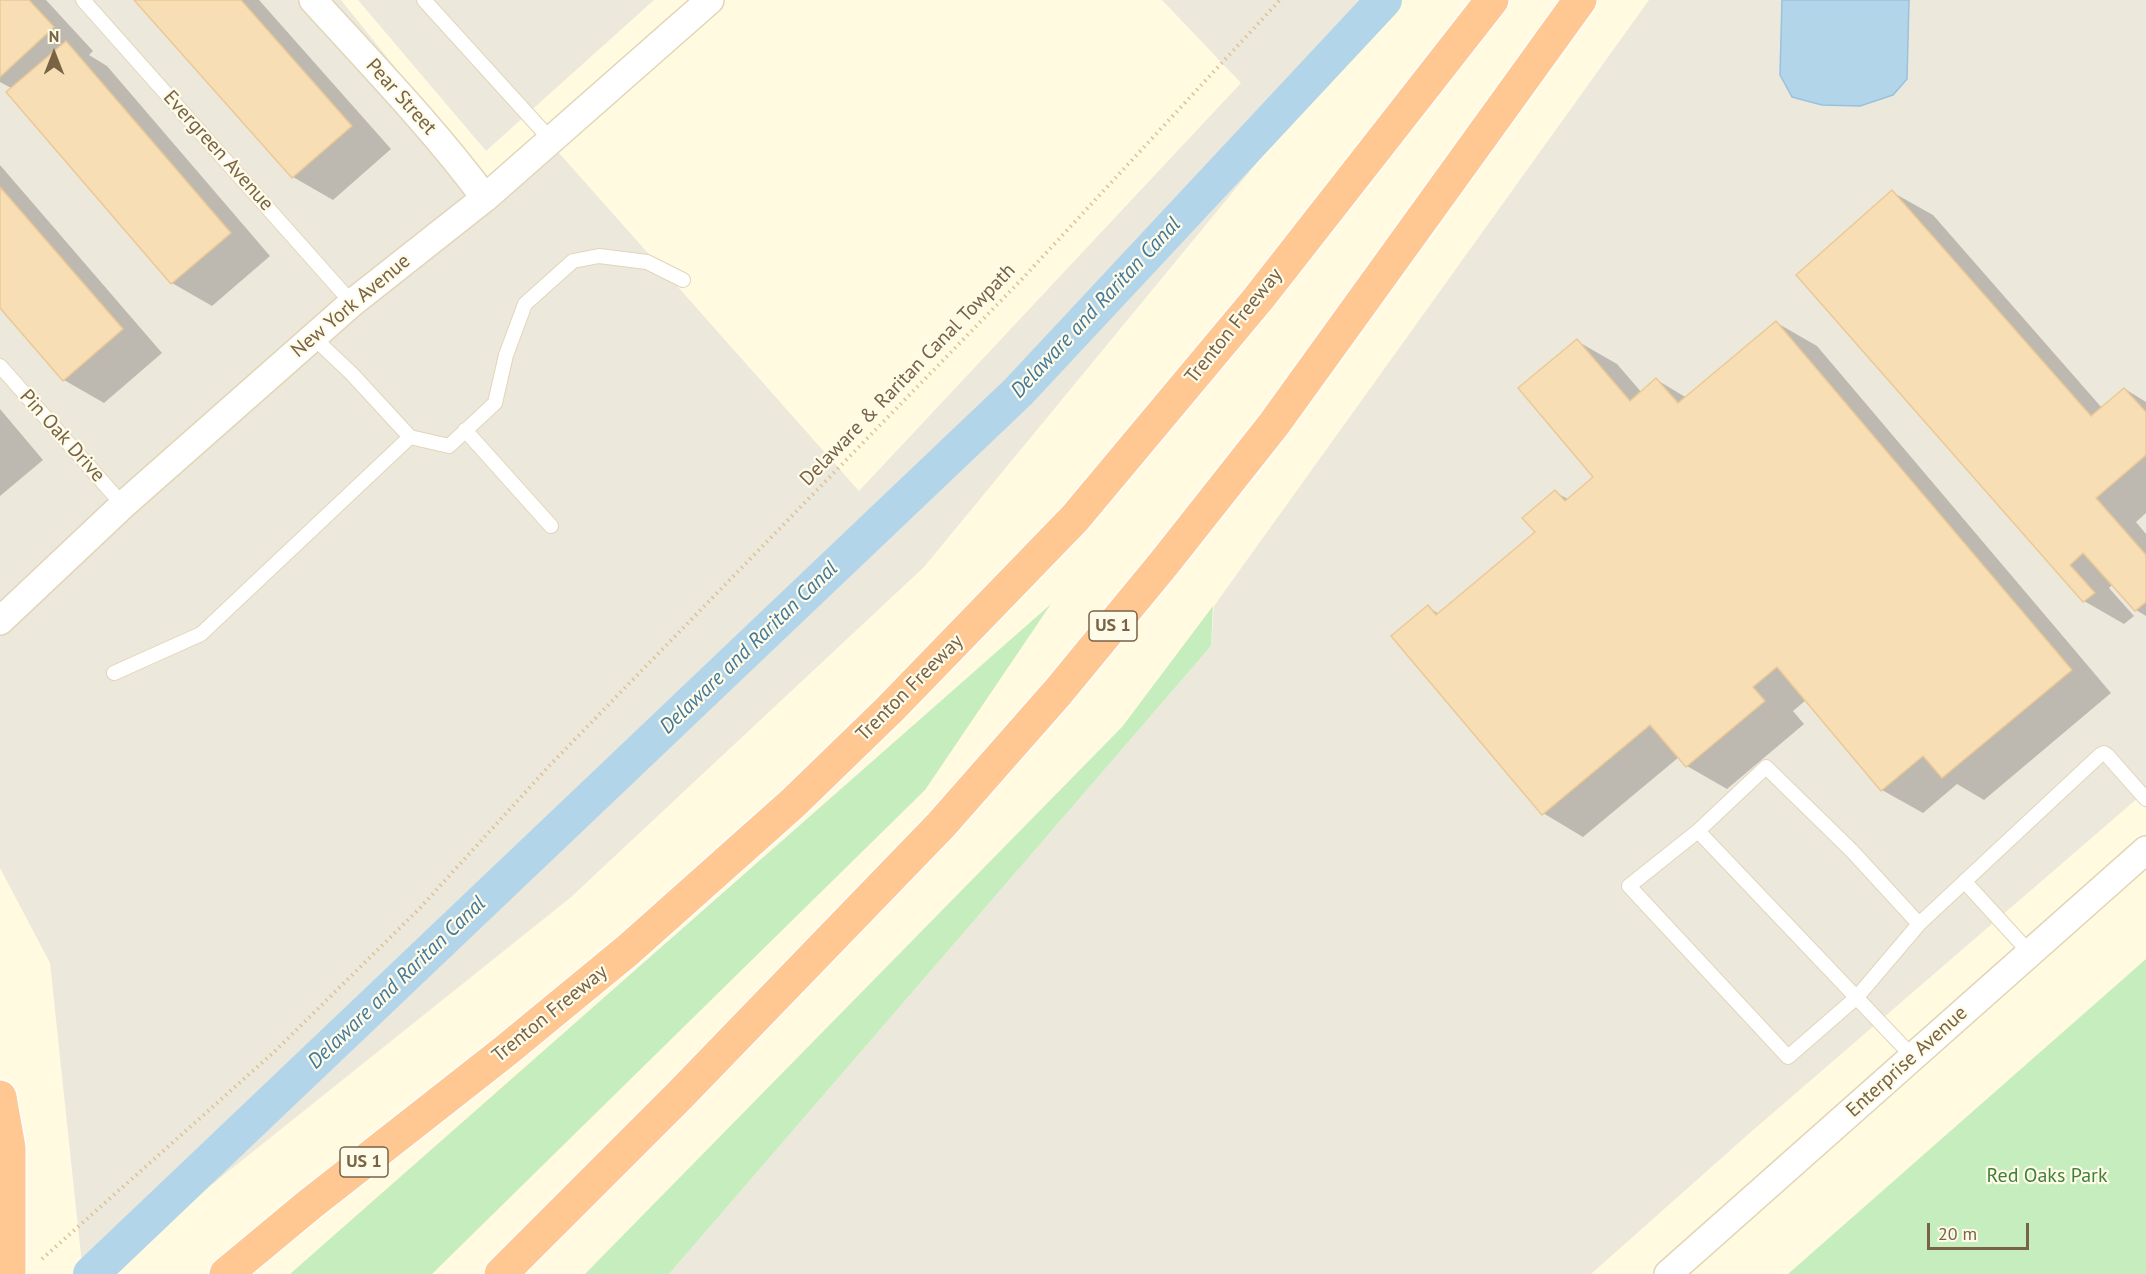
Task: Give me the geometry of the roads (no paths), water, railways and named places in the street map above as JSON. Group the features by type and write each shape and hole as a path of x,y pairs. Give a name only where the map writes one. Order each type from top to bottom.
{"highway":[{"name":"Trenton Freeway","path":"226,1274 628,950 793,803 890,709 1082,509 1258,299 1492,0"},
{"name":"US 1","path":"501,1274 681,1094 941,825 1058,692 1274,424 1580,0"},
{"path":"0,1096 9,1148 17,1264"}],"street":[{"name":"Pear Street","path":"313,0 419,116 485,198"},
{"name":"New York Avenue","path":"0,621 123,505 313,337 352,303 485,198 710,0"},
{"name":"Enterprise Avenue","path":"1668,1274 2146,850"}],"lane":[{"name":"Evergreen Avenue","path":"83,0 352,303"},
{"path":"424,0 551,140"},
{"path":"313,337 352,374 410,437 448,446 495,403 506,355 525,304 573,261 599,256 647,262 683,280"},
{"name":"Pin Oak Drive","path":"0,366 123,505"},
{"path":"465,430 551,525"},
{"path":"114,673 201,634 410,437"},
{"path":"1920,924 1852,851 1767,767 1698,831 1629,886 1788,1057 1857,997 1920,924 2100,755 2104,753 2107,755 2146,799"},
{"path":"1698,831 1913,1057"},
{"path":"1965,882 2030,953"}],"water":[{"path":"1782,0 1909,0 1907,79 1893,95 1860,106 1822,105 1792,97 1780,75"}],"waterway":[{"name":"Delaware and Raritan Canal","path":"91,1274 1018,392 1384,0"}],"park label":[{"name":"Red Oaks Park","path":"2047,1176"}]}
